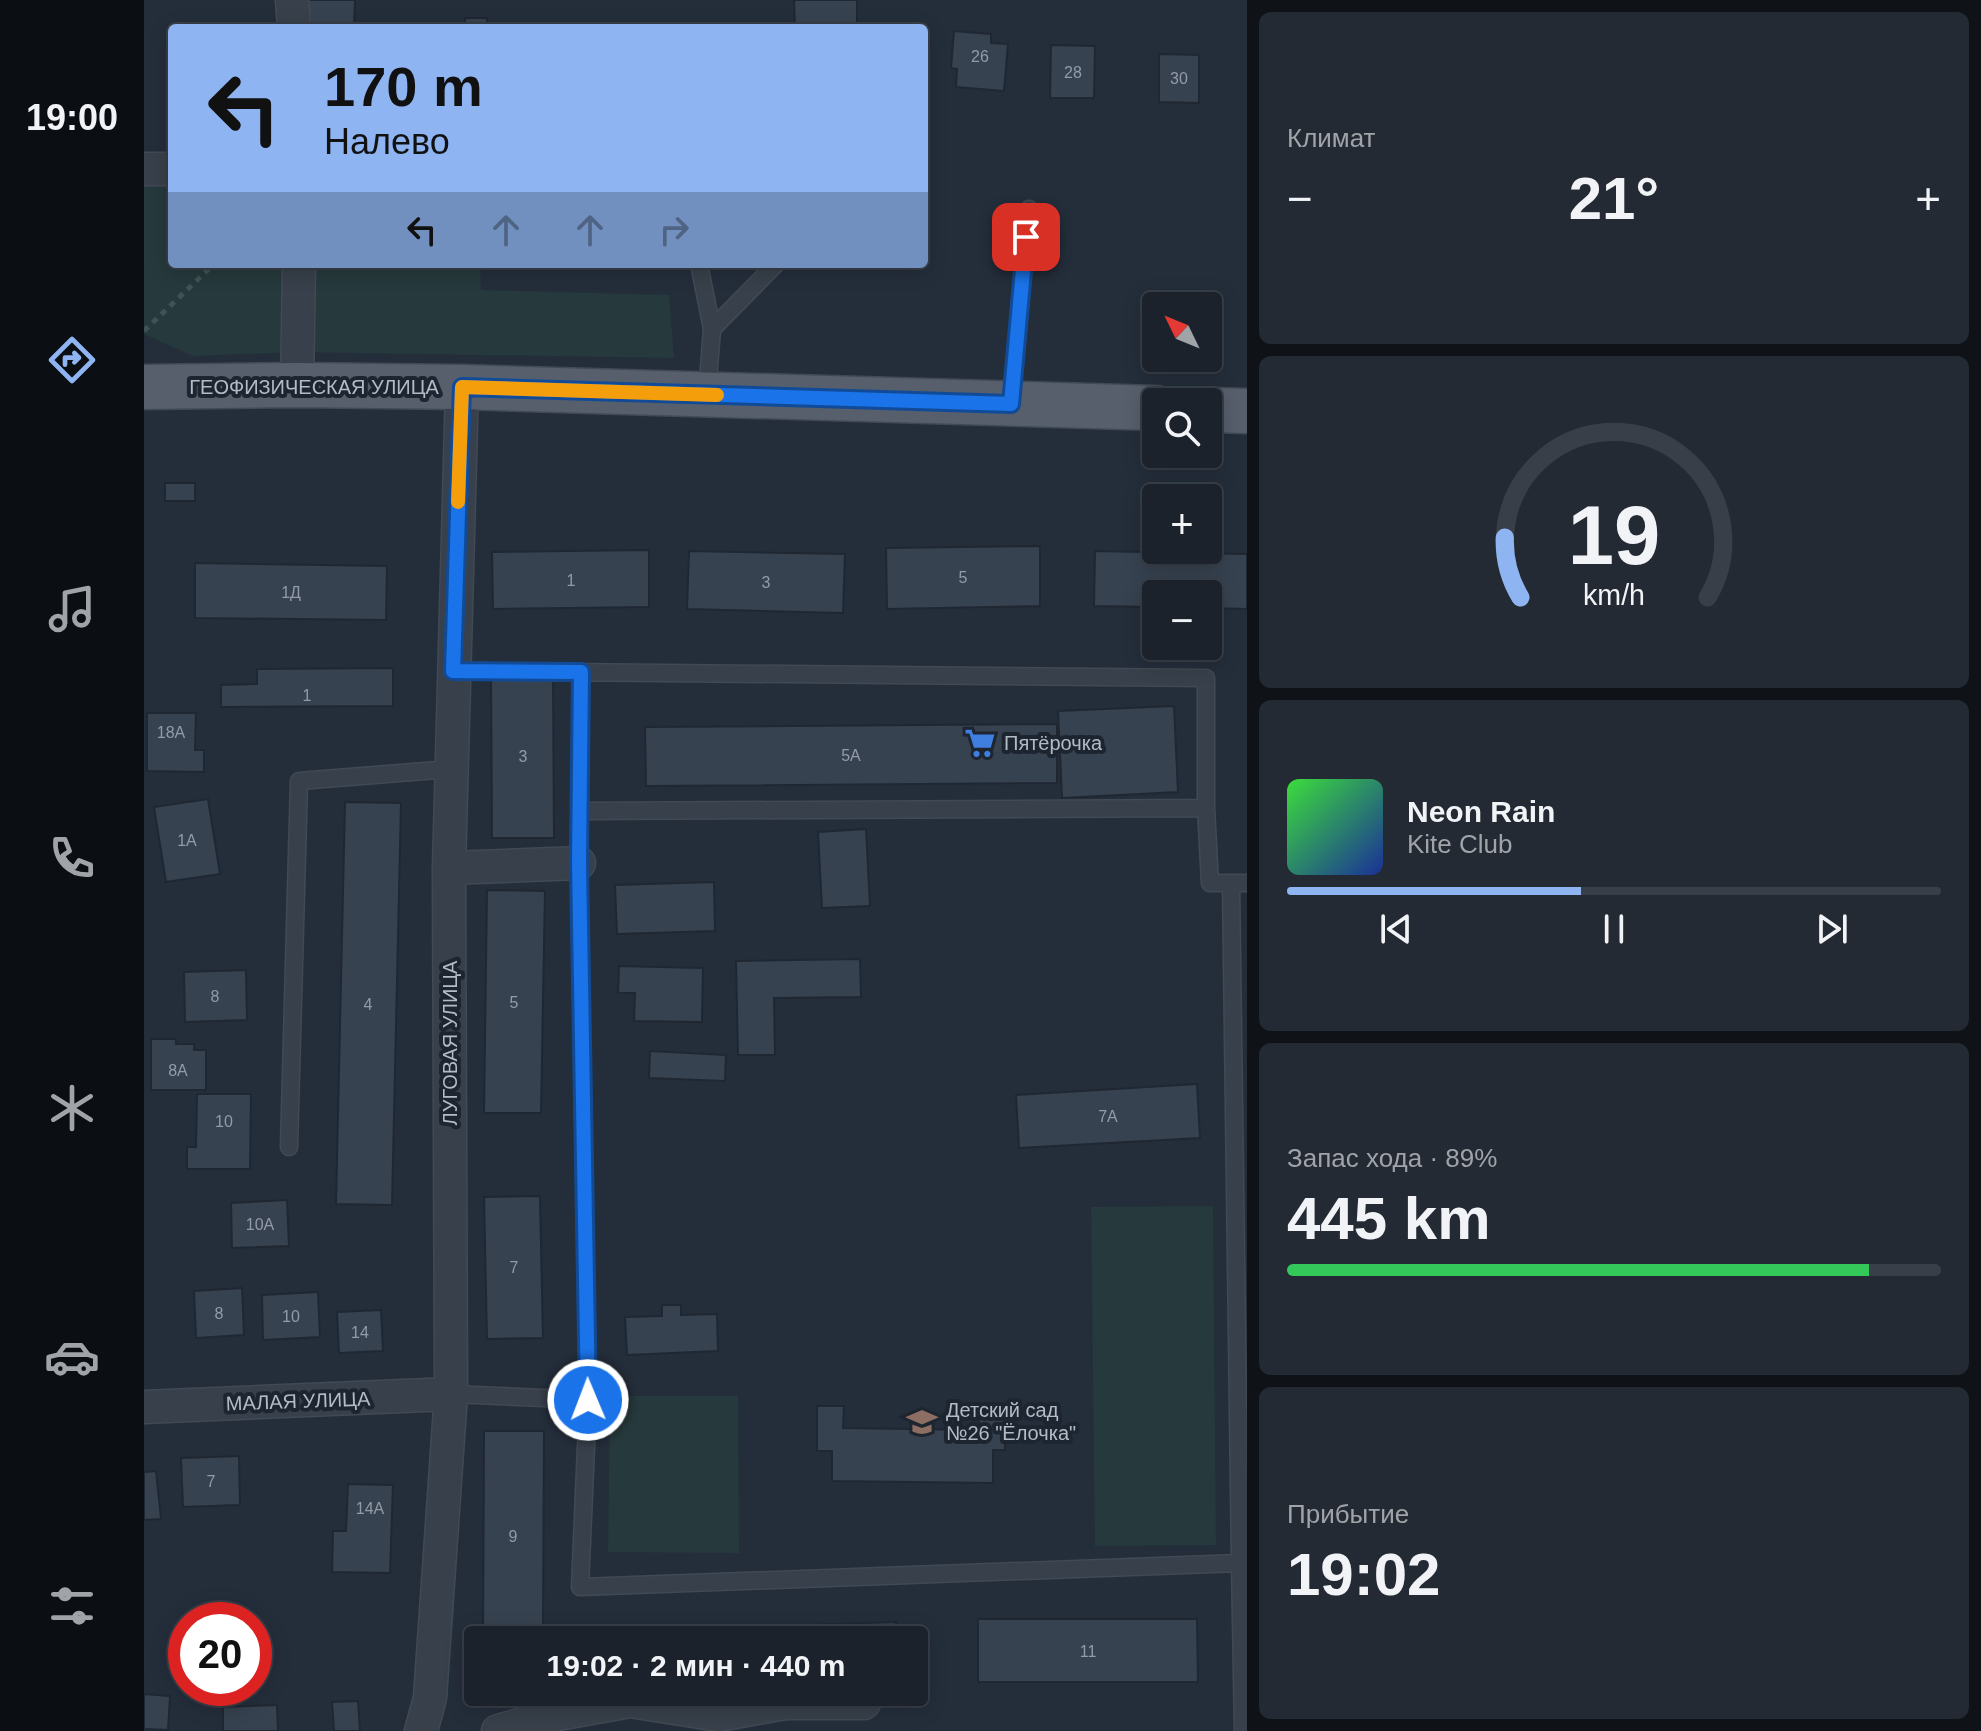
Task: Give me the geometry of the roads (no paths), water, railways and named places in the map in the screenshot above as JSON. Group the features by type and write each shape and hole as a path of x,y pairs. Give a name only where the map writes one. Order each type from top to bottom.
{"main road":[{"name":"ГЕОФИЗИЧЕСКАЯ УЛИЦА","path":"144,387 462,387 1142,408"},
{"path":"1222,410 1247,411"}],"street":[{"path":"292,0 294,24"},
{"path":"144,169 168,169"},
{"path":"297,385 299,268"},
{"name":"ЛУГОВАЯ УЛИЦА","path":"421,1731 430,1698 451,1394 450,769 462,387"},
{"path":"449,868 579,863"},
{"name":"МАЛАЯ УЛИЦА","path":"144,1407 451,1394"},
{"path":"498,1731 558,1714 602,1706"},
{"path":"662,1706 719,1715 768,1706"}],"lane":[{"path":"1011,404 1029,209"},
{"path":"700,268 712,329 707,395"},
{"path":"712,329 772,268"},
{"path":"453,671 1206,678 1206,808 1210,883 1239,883 1243,1731"},
{"path":"581,672 579,863 588,1400 580,1587 1240,1563"},
{"path":"289,1147 299,781 450,769"},
{"path":"580,811 1206,808"},
{"path":"451,1394 588,1400"}],"place":[{"name":"Пятёрочка","path":"980,743"},
{"name":"Детский сад №26 \"Ёлочка\"","path":"922,1422"}]}
